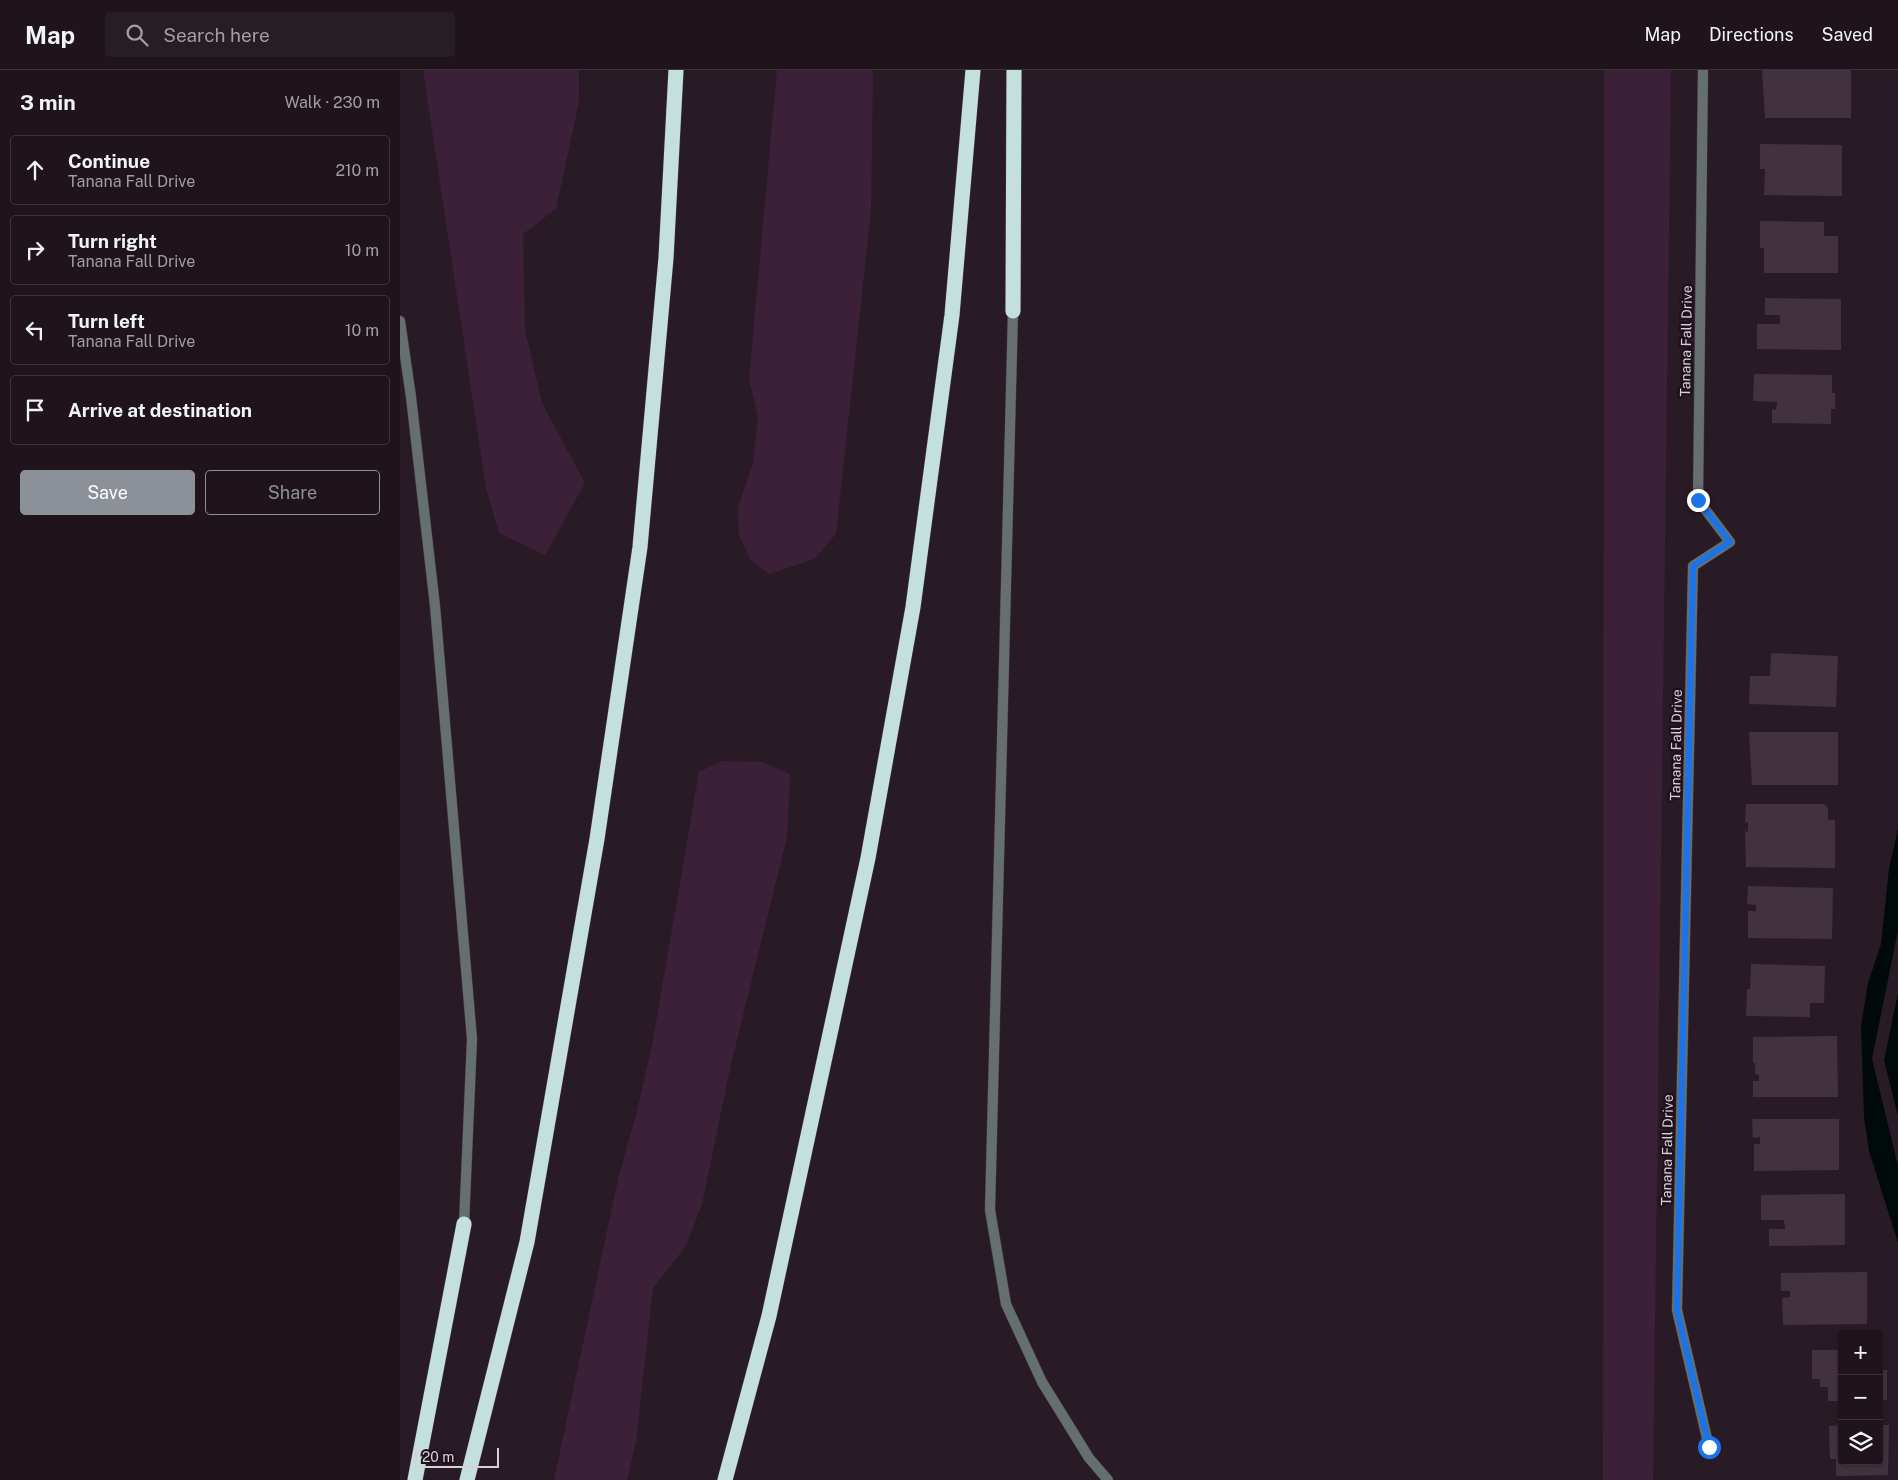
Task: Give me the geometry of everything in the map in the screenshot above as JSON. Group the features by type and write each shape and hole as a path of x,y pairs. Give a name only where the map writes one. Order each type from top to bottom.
{"highway":[{"path":"467,1480 527,1242 597,839 640,547 666,258 676,70"},
{"path":"724,1480 769,1316 868,858 913,607 952,315 973,70"},
{"path":"1013,311 1014,70"},
{"path":"415,1480 434,1391 464,1224"}],"street":[{"name":"Tanana Fall Drive","path":"1703,70 1698,500 1730,542 1693,566 1677,1310 1709,1447"},
{"path":"1013,311 990,1210 1006,1304 1042,1382 1089,1458 1108,1480"},
{"path":"400,321 411,397 434,606 472,1039 464,1224"}],"shaded area":[{"path":"423,70 579,70 579,102 556,209 523,234 525,330 542,403 585,483 545,555 499,533 486,488"},
{"path":"777,70 873,70 871,210 836,534 814,559 769,574 750,559 739,535 738,507 753,463 758,417 749,379"},
{"path":"1604,70 1671,70 1653,1480 1603,1480"},
{"path":"722,761 762,762 790,774 787,837 731,1064 702,1204 686,1246 653,1288 636,1441 627,1480 554,1480 619,1175 636,1115 652,1046 699,772"},
{"path":"1898,829 1898,930 1872,1059 1898,1166 1898,1243 1869,1151 1864,1118 1861,1026 1868,983 1881,944 1889,868"},
{"path":"1898,993 1898,1116 1884,1060"}],"building":[{"path":"1762,70 1851,70 1851,118 1765,118"},
{"path":"1760,144 1842,145 1842,196 1764,195 1765,169 1760,169"},
{"path":"1760,221 1824,222 1824,236 1838,236 1838,273 1764,273 1764,248 1760,248"},
{"path":"1765,298 1841,299 1841,350 1757,349 1757,324 1780,324 1780,315 1765,315"},
{"path":"1754,374 1832,375 1832,393 1835,393 1835,409 1831,409 1831,424 1772,423 1772,409 1776,410 1777,402 1753,401"},
{"path":"1771,653 1838,656 1836,707 1749,704 1750,676 1770,676"},
{"path":"1749,732 1838,732 1838,785 1752,785"},
{"path":"1746,804 1824,804 1828,808 1828,820 1835,820 1835,868 1746,867 1745,831 1748,832 1748,822 1745,823"},
{"path":"1748,886 1833,888 1832,939 1748,938 1748,911 1756,911 1756,905 1747,904"},
{"path":"1751,964 1825,966 1824,1003 1810,1003 1810,1017 1746,1016 1747,989 1750,989"},
{"path":"1837,1036 1838,1097 1753,1097 1753,1081 1759,1081 1759,1075 1755,1074 1755,1063 1753,1063 1753,1037"},
{"path":"1752,1119 1839,1119 1839,1170 1754,1171 1754,1144 1760,1144 1760,1137 1753,1138"},
{"path":"1845,1194 1845,1245 1769,1246 1769,1229 1785,1229 1784,1220 1761,1220 1761,1195"},
{"path":"1867,1272 1867,1324 1783,1325 1782,1298 1790,1297 1790,1291 1781,1291 1781,1273"},
{"path":"1812,1350 1838,1350 1838,1401 1828,1401 1828,1387 1820,1387 1820,1379 1812,1379"},
{"path":"1883,1370 1887,1370 1887,1400 1883,1400"},
{"path":"1838,1425 1838,1465 1883,1465 1883,1425 1889,1425 1888,1475 1836,1476 1836,1459 1830,1459 1829,1426"}],"route":[{"path":"1698,500 1730,542 1693,566 1677,1310 1709,1447"}]}
